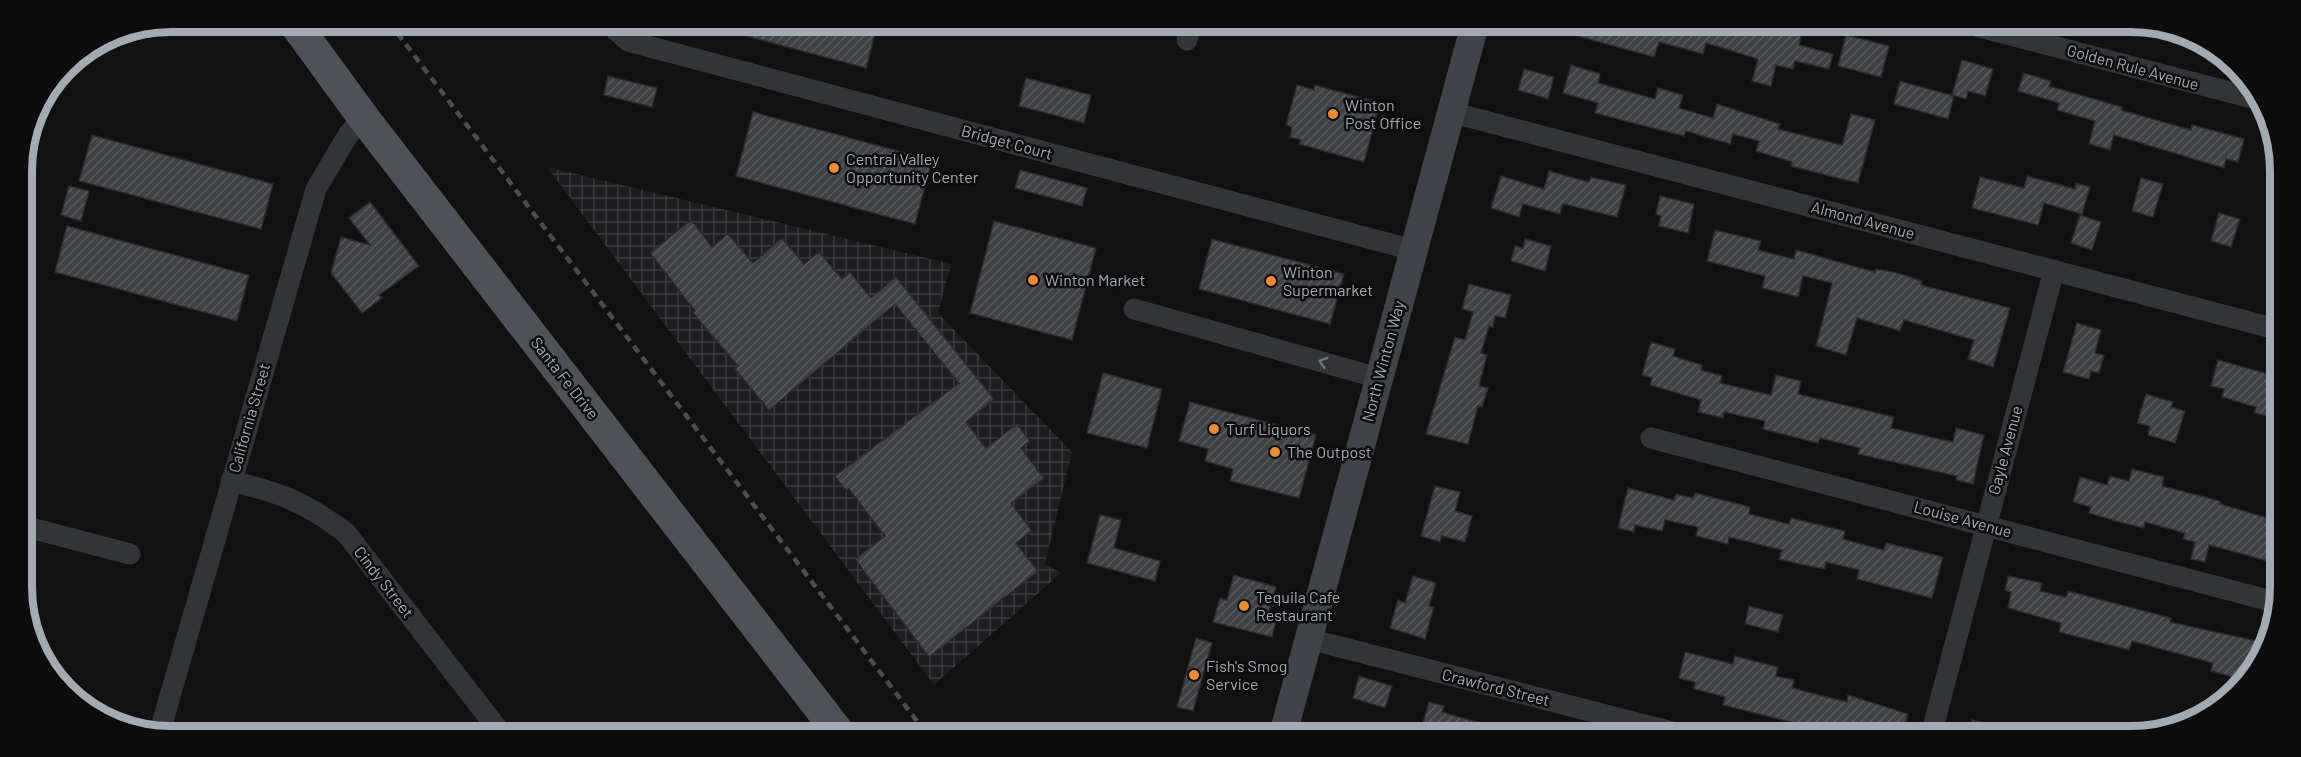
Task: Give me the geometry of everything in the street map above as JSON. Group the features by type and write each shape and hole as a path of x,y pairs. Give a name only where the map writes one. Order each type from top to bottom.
{"main road":[{"name":"Santa Fe Drive","path":"301,32 363,117 833,726"},
{"name":"North Winton Way","path":"1285,725 1473,32"}],"street":[{"name":"Bridget Court","path":"618,32 628,42 1413,250"},
{"name":"Golden Rule Avenue","path":"1999,32 2248,97"},
{"name":"Almond Avenue","path":"1450,112 2270,327"},
{"name":"California Street","path":"162,725 316,189 348,135 363,117"},
{"name":"Gayle Avenue","path":"1934,725 2054,270"},
{"path":"1134,309 1379,378"},
{"name":"Louise Avenue","path":"1651,438 2269,600"},
{"name":"Cindy Street","path":"231,481 277,492 318,512 346,533 495,726"},
{"path":"32,528 130,554"},
{"name":"Crawford Street","path":"1309,639 1646,725"}],"shaded area":[{"path":"547,167 951,264 938,313 1072,452 1045,564 1061,573 934,685"}],"building":[{"path":"731,32 876,32 866,68"},
{"path":"1563,32 1784,32 1801,36 1799,45 1833,54 1829,69 1795,61 1793,69 1776,65 1771,86 1752,81 1758,59 1706,43 1703,54 1659,42 1654,57"},
{"path":"1846,35 1889,46 1881,77 1838,66"},
{"path":"1962,60 1993,69 1985,96 1968,91 1966,99 1952,95"},
{"path":"1571,65 1600,74 1598,83 1655,99 1658,88 1683,95 1679,108 1713,118 1717,104 1780,124 1778,129 1842,145 1851,114 1875,120 1858,183 1791,166 1792,162 1756,151 1759,141 1733,134 1730,144 1686,131 1684,136 1595,113 1598,103 1563,93"},
{"path":"1524,69 1554,77 1548,99 1518,90"},
{"path":"2024,73 2051,81 2049,86 2122,107 2121,110 2191,130 2192,125 2244,139 2238,162 2226,159 2224,168 2114,135 2110,150 2089,144 2095,121 2057,110 2059,103 2018,91"},
{"path":"608,76 657,88 652,107 604,95"},
{"path":"1026,78 1091,95 1084,123 1019,106"},
{"path":"1900,81 1954,96 1948,119 1894,104"},
{"name":"Winton Post Office","path":"1297,85 1314,90 1315,85 1380,103 1364,162 1299,144 1301,140 1290,137 1292,127 1286,125"},
{"name":"Central Valley Opportunity Center","path":"753,112 932,160 915,224 736,176"},
{"path":"92,135 273,184 261,229 79,181"},
{"path":"1020,170 1087,188 1082,206 1015,188"},
{"path":"1549,171 1589,182 1591,177 1626,185 1617,217 1563,204 1560,214 1523,204 1519,217 1491,208 1501,176 1544,189"},
{"path":"2027,176 2075,189 2076,183 2090,187 2082,214 2044,203 2038,225 1972,208 1980,177 2024,188"},
{"path":"2141,178 2163,184 2153,217 2132,211"},
{"path":"69,186 89,191 81,221 61,215"},
{"path":"1660,196 1694,204 1688,233 1659,226 1661,216 1656,214"},
{"path":"370,202 419,266 379,295 382,298 362,313 331,273 341,237 370,245 349,218"},
{"path":"2219,213 2240,219 2231,247 2211,241"},
{"path":"2080,215 2101,222 2092,250 2071,243"},
{"path":"691,220 712,247 728,234 753,263 782,238 804,264 819,252 842,279 850,272 871,298 896,277 994,399 966,422 986,448 1017,424 1030,441 1021,448 1044,478 1011,503 1032,531 1016,543 1038,571 929,657 855,559 885,536 849,489 846,491 835,476 959,383 895,304 769,410 735,369 738,366 693,313 695,311 650,253"},
{"name":"Winton Market","path":"994,221 1096,248 1072,340 970,313"},
{"path":"67,226 249,275 237,321 55,272"},
{"path":"1715,230 1761,241 1758,250 1794,259 1796,250 1875,272 1876,269 1898,273 1922,281 1921,285 2010,308 1993,367 1968,359 1974,340 1904,320 1900,331 1857,318 1846,355 1816,346 1832,283 1803,276 1798,297 1762,288 1765,276 1707,261"},
{"name":"Winton Supermarket","path":"1212,239 1344,274 1330,324 1199,289"},
{"path":"1525,239 1551,246 1545,271 1511,261 1515,246 1523,248"},
{"path":"1469,284 1511,295 1505,318 1495,316 1493,327 1489,326 1481,353 1487,355 1479,386 1488,388 1482,407 1478,406 1468,444 1426,434 1455,337 1465,340 1473,312 1462,309"},
{"path":"2077,323 2101,330 2095,353 2104,355 2099,373 2091,371 2089,379 2063,372"},
{"path":"1651,342 1675,349 1673,356 1702,365 1701,370 1722,376 1720,383 1771,395 1776,375 1801,381 1798,394 1894,417 1891,428 1953,442 1956,428 1984,435 1973,484 1956,480 1957,476 1858,454 1860,448 1820,438 1818,443 1763,429 1765,421 1724,412 1723,418 1698,412 1701,400 1650,385 1652,378 1642,375"},
{"path":"2218,360 2270,374 2270,417 2254,413 2256,407 2222,397 2224,389 2211,386"},
{"path":"1103,373 1162,389 1147,448 1087,433"},
{"path":"2146,394 2173,402 2171,407 2185,411 2175,443 2148,435 2150,426 2137,423"},
{"name":"The Outpost","path":"1190,402 1316,435 1299,498 1230,481 1233,469 1205,461 1208,449 1179,441"},
{"path":"2132,469 2164,477 2162,486 2220,501 2220,504 2270,519 2270,562 2209,545 2205,562 2191,559 2195,542 2183,539 2185,533 2145,522 2144,528 2119,522 2089,513 2091,507 2073,502 2080,477 2107,485 2110,476 2129,481"},
{"path":"1435,486 1460,492 1455,511 1472,516 1465,542 1442,536 1440,542 1421,536"},
{"path":"1628,488 1674,500 1676,494 1693,498 1695,493 1750,507 1749,514 1789,524 1791,518 1845,531 1843,539 1884,550 1886,543 1943,557 1932,598 1857,579 1859,570 1826,562 1825,569 1804,565 1779,559 1782,550 1729,537 1728,544 1696,536 1698,527 1665,520 1662,531 1635,525 1634,532 1618,528"},
{"path":"1100,515 1121,520 1114,548 1160,561 1155,581 1087,563"},
{"name":"Tequila Cafe Restaurant","path":"1234,575 1276,587 1269,612 1278,614 1272,637 1213,622 1220,598 1227,600"},
{"path":"1413,576 1436,583 1429,606 1434,607 1425,639 1390,628 1398,600 1405,603"},
{"path":"2008,576 2042,583 2040,591 2066,597 2068,591 2171,618 2170,622 2258,641 2246,664 2235,677 2211,671 2213,663 2132,641 2129,650 2059,632 2061,623 2008,608 2011,592 2005,590"},
{"path":"1749,606 1783,615 1778,632 1745,624"},
{"name":"Fish's Smog Service","path":"1196,638 1212,643 1193,711 1177,707"},
{"path":"1685,652 1733,664 1735,656 1778,667 1776,676 1794,680 1792,688 1847,702 1848,695 1908,714 1905,725 1804,725 1723,705 1725,697 1694,689 1695,682 1679,678"},
{"path":"1359,676 1392,686 1385,708 1353,698"},
{"path":"1429,702 1444,706 1442,712 1489,725 1422,725"},
{"path":"1972,720 1993,725 1971,725"}],"railway":[{"path":"397,32 920,726"}],"place":[{"name":"Winton Post Office","path":"1333,114"},
{"name":"Central Valley Opportunity Center","path":"834,168"},
{"name":"Winton Market","path":"1033,280"},
{"name":"Winton Supermarket","path":"1271,281"},
{"name":"Turf Liquors","path":"1214,429"},
{"name":"The Outpost","path":"1275,452"},
{"name":"Tequila Cafe Restaurant","path":"1244,606"},
{"name":"Fish's Smog Service","path":"1194,675"}]}
